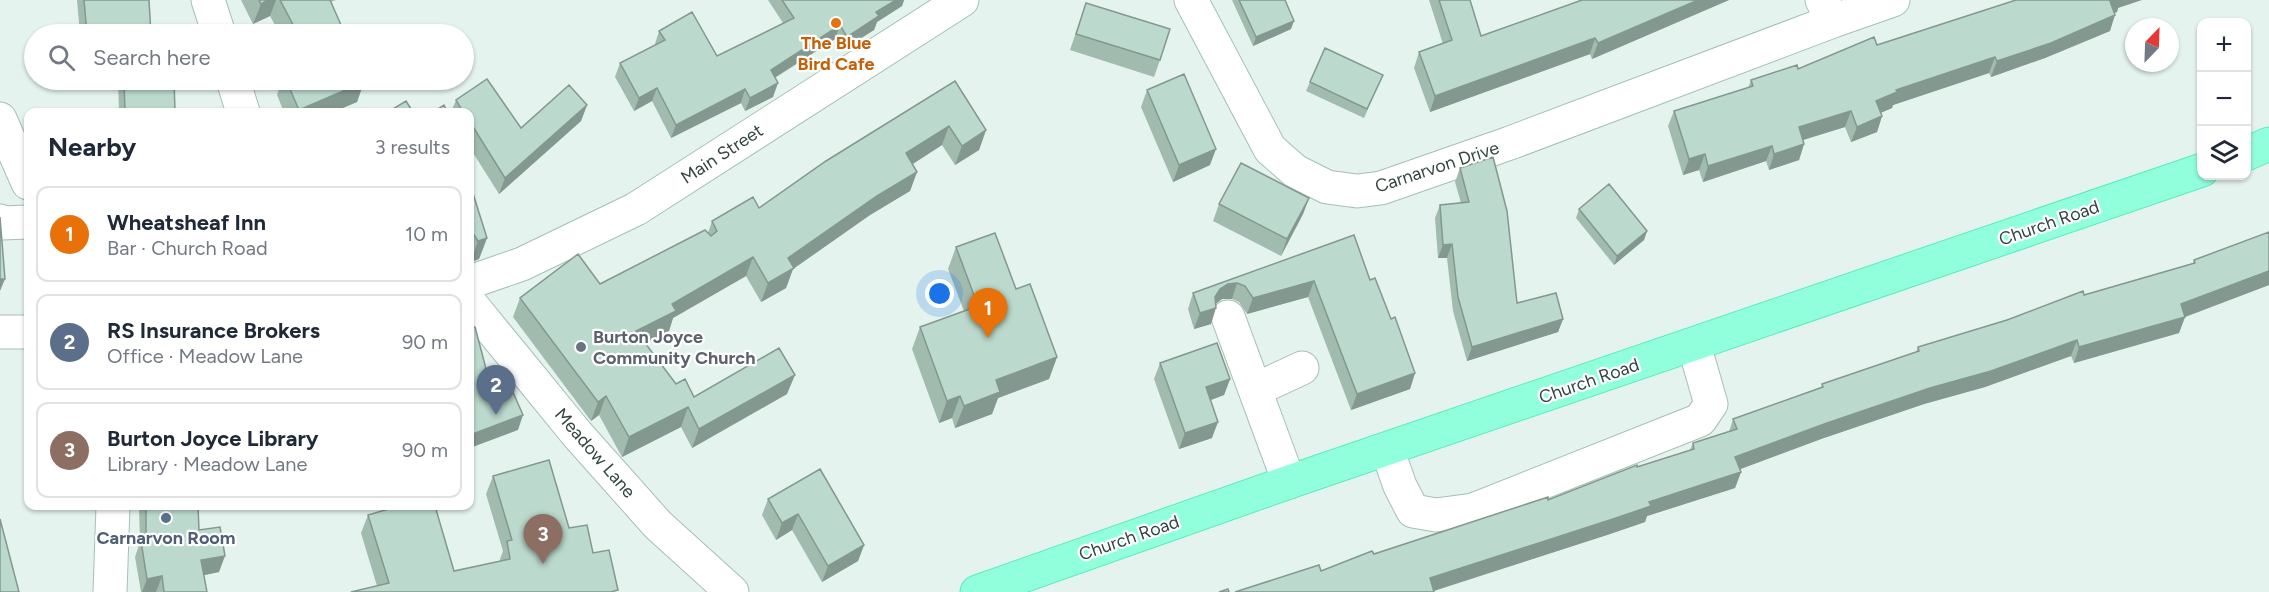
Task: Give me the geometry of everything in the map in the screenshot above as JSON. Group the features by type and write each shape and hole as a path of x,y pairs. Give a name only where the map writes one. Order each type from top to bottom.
{"main road":[{"path":"2251,152 2269,144"},
{"name":"Church Road","path":"977,592 1289,482 2197,172"}],"street":[{"path":"208,0 216,24"},
{"name":"Main Street","path":"474,281 522,264 636,208 962,0"},
{"name":"Carnarvon Drive","path":"1191,0 1270,149 1295,171 1327,186 1357,191 1381,188 1699,71 1828,10 1893,0"},
{"path":"236,90 242,108"},
{"path":"0,119 24,174"},
{"path":"0,221 2,223 24,222"},
{"name":"Meadow Lane","path":"474,308 577,434 658,525 732,592"},
{"path":"1228,317 1289,482"},
{"path":"0,332 24,332"},
{"path":"1388,449 1400,486 1413,511 1436,515 1473,510 1700,420 1711,404 1694,345"},
{"path":"1255,390 1302,368"},
{"path":"110,592 113,510"}],"building":[{"path":"84,0 149,0 150,24 86,24"},
{"path":"280,0 330,0 341,24 293,24"},
{"path":"782,0 896,0 876,12 879,16 847,37 840,25 771,70 778,83 750,98 745,89 676,125 657,88 639,98 620,63 665,40 659,31 692,12 717,56 794,18"},
{"path":"1239,0 1285,0 1294,21 1256,37"},
{"path":"1439,0 1470,0 1481,36 1582,0 1698,0 1598,43 1595,38 1435,96 1419,52 1452,40"},
{"path":"2016,0 2112,0 2110,1 2115,15 2051,43 1997,61 1995,57 1896,90 1897,92 1876,101 1882,116 1857,127 1851,111 1799,127 1804,144 1774,154 1772,146 1708,166 1705,154 1689,159 1674,111 1753,86 1751,80 1797,65 1798,69 1874,37 1877,45"},
{"path":"1086,3 1170,29 1160,60 1076,34"},
{"path":"1325,48 1383,75 1367,109 1310,82"},
{"path":"1184,74 1216,149 1179,165 1147,90"},
{"path":"487,79 521,128 569,85 587,105 505,178 474,128 474,108 461,108 456,100 474,90"},
{"path":"955,81 986,130 962,146 949,126 906,153 917,172 877,196 788,258 794,268 768,283 753,257 672,304 676,311 636,331 676,384 685,379 694,397 779,348 795,375 699,429 688,407 629,437 606,396 598,402 520,298 578,254 600,284 705,230 711,236 717,231 712,221 753,197 759,208 826,161"},
{"path":"124,90 174,90 175,108 125,108"},
{"path":"290,90 345,90 304,108 298,108"},
{"path":"406,101 410,108 395,108"},
{"path":"1493,157 1507,211 1517,303 1556,293 1563,319 1472,347 1458,297 1452,244 1443,245 1440,205 1469,202 1460,168"},
{"path":"1241,163 1309,198 1287,239 1219,204"},
{"path":"1609,184 1647,231 1617,256 1579,209"},
{"path":"474,197 487,238 478,241 474,235"},
{"path":"0,217 5,279 0,279"},
{"path":"2269,232 2269,271 2181,304 2185,317 2079,347 2077,340 1991,371 1930,388 1827,423 1735,457 1741,472 1649,502 1651,506 1616,518 1430,578 1434,592 1235,592 1319,565 1321,571 1372,551 1374,554 1548,497 1548,500 1637,465 1637,467 1694,449 1693,443 1737,429 1733,419 1823,387 1822,384 1919,351 1918,347 2007,320 2083,291 2084,295 2195,263 2194,260"},
{"path":"995,233 1016,289 1030,284 1057,357 996,380 1000,392 964,406 960,396 947,401 920,327 978,306 956,247"},
{"path":"1354,235 1370,280 1375,278 1391,319 1395,317 1415,373 1357,394 1314,281 1253,298 1245,286 1237,283 1228,284 1220,289 1215,297 1216,308 1200,313 1193,293"},
{"path":"474,327 489,380 505,374 523,415 474,433"},
{"path":"1217,343 1230,379 1206,387 1218,422 1185,433 1160,363"},
{"path":"549,460 569,528 587,525 593,553 609,550 618,590 611,592 351,592 389,583 368,515 385,510 436,510 454,571 510,559 507,541 512,540 493,476"},
{"path":"820,469 864,545 828,566 798,514 782,523 768,499"},
{"path":"146,510 198,510 199,530 220,527 225,556 201,560 207,592 164,592 162,576 147,579 141,541 146,540"},
{"path":"0,519 19,592 0,592"}],"place":[{"name":"The Blue Bird Cafe","path":"836,23"},
{"name":"Wheatsheaf Inn","path":"988,338"},
{"name":"Burton Joyce Community Church","path":"581,347"},
{"name":"RS Insurance Brokers","path":"496,415"},
{"name":"Carnarvon Room","path":"166,518"},
{"name":"Burton Joyce Library","path":"543,564"}]}
